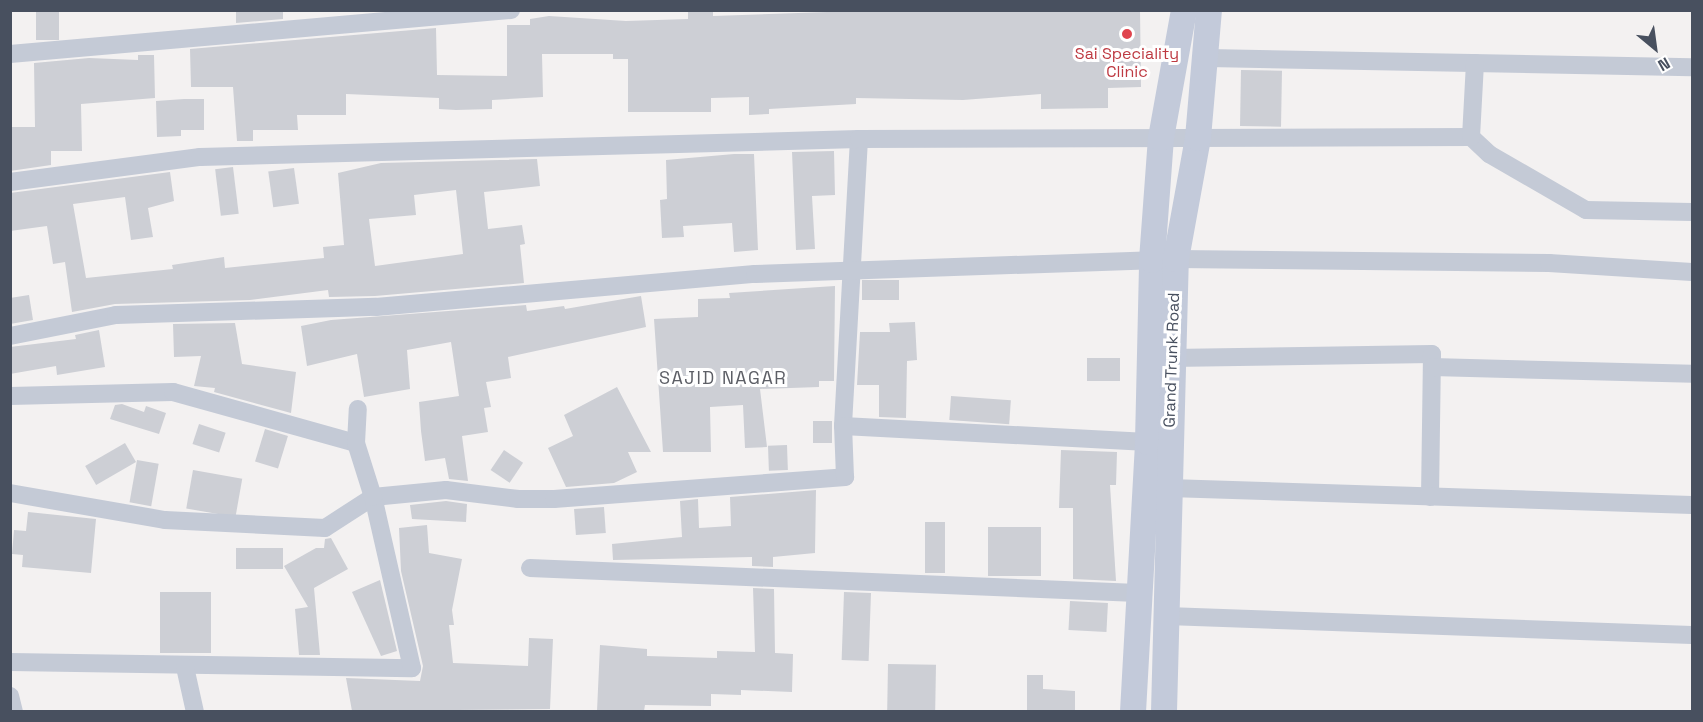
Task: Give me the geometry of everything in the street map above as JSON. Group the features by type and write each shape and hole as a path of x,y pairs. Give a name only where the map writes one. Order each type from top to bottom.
{"main road":[{"path":"1133,711 1137,593 1164,260 1161,138 1184,10"},
{"name":"Grand Trunk Road","path":"1164,711 1171,358 1164,260 1198,138 1208,58 1209,10"}],"street":[{"path":"10,54 511,10"},
{"path":"1208,58 1692,67"},
{"path":"1472,137 1475,63"},
{"path":"10,182 200,157 858,139 1472,137 1489,154 1586,210 1692,212"},
{"path":"10,494 165,520 325,528 373,497 446,490 518,499 554,499 845,477 843,426 858,139"},
{"path":"10,336 116,315 376,307 755,274 1164,260 1549,263 1692,272"},
{"path":"1171,358 1432,354 1431,496"},
{"path":"1432,367 1692,374"},
{"path":"10,396 173,392 356,443"},
{"path":"10,662 185,667 412,668 373,497 356,443 358,409"},
{"path":"843,426 1148,442"},
{"path":"1169,488 1692,505"},
{"path":"530,568 1137,593"},
{"path":"1167,616 1692,634"},
{"path":"185,667 195,711"},
{"path":"10,696 14,711"}],"building":[{"path":"36,10 59,10 59,40 36,40"},
{"path":"236,10 283,10 283,19 236,23"},
{"path":"688,10 713,10 713,16 856,11 1140,10 1141,87 1108,88 1108,108 1041,109 1041,94 963,100 856,98 856,104 769,109 769,114 749,115 749,97 711,98 711,112 628,112 628,59 613,59 613,54 542,54 543,97 492,100 492,109 456,110 439,109 439,98 346,94 346,115 297,115 298,130 253,130 253,141 237,141 233,87 191,87 190,49 436,28 437,75 507,76 507,25 530,25 530,19 549,16 626,21 688,19"},
{"path":"138,55 154,55 155,98 81,104 82,151 51,151 51,165 10,171 10,127 35,127 34,63 89,58 138,60"},
{"path":"1241,70 1282,71 1281,127 1240,126"},
{"path":"204,99 204,130 181,130 181,136 157,137 156,101"},
{"path":"834,151 835,195 812,196 815,249 796,250 792,152"},
{"path":"754,154 758,250 734,252 732,223 683,226 684,237 662,238 660,200 667,199 666,160"},
{"path":"537,159 540,186 484,192 488,229 522,225 525,244 520,245 524,283 375,296 329,297 328,290 250,300 115,304 72,312 65,262 53,264 47,226 10,231 10,193 170,172 174,201 148,208 153,237 131,240 125,197 73,204 86,278 173,269 172,265 224,257 225,268 324,258 323,247 344,245 338,173 381,163","holes":["456,190 463,254 375,266 369,219 416,215 414,195"]},
{"path":"233,167 239,214 221,216 215,169"},
{"path":"294,168 299,204 273,207 268,172"},
{"path":"862,280 899,280 899,300 862,300"},
{"path":"835,286 834,381 819,381 819,387 760,389 767,447 745,448 743,405 710,407 711,452 663,452 654,319 698,317 698,299 730,298 729,293"},
{"path":"29,295 33,320 10,324 10,298"},
{"path":"641,296 646,327 508,357 511,378 486,382 491,407 484,408 488,432 462,436 468,481 449,479 445,458 425,461 421,431 419,402 459,396 451,342 407,350 410,389 364,397 357,354 307,366 301,326 331,320 526,305 527,311 564,306 565,309"},
{"path":"915,322 917,360 907,361 906,418 879,417 879,385 857,385 860,332 890,332 889,323"},
{"path":"235,323 242,364 296,372 291,413 214,392 215,388 194,386 201,356 174,357 173,324"},
{"path":"99,330 105,367 57,375 56,366 10,374 10,347 76,339 75,335"},
{"path":"1087,358 1120,358 1120,381 1087,381"},
{"path":"617,387 651,452 628,452 637,472 614,483 566,487 548,448 573,436 564,415"},
{"path":"951,396 1011,400 1009,424 949,420"},
{"path":"122,404 144,412 146,406 166,413 159,434 110,419 115,405"},
{"path":"813,421 832,421 832,443 813,443"},
{"path":"199,424 226,433 219,453 193,444"},
{"path":"265,429 288,436 278,469 255,462"},
{"path":"125,443 136,462 96,485 85,466"},
{"path":"787,445 788,470 769,471 768,446"},
{"path":"504,450 523,463 510,483 491,470"},
{"path":"1061,450 1117,452 1116,485 1110,485 1116,581 1073,579 1073,508 1059,508"},
{"path":"137,460 159,464 151,506 130,502"},
{"path":"193,470 242,479 235,517 186,508"},
{"path":"816,490 815,553 773,557 773,567 752,566 752,557 613,560 612,544 682,537 680,501 698,499 699,528 731,526 730,497"},
{"path":"446,501 467,504 466,522 412,519 410,505"},
{"path":"604,507 606,533 576,535 574,509"},
{"path":"28,512 96,519 91,573 22,567 23,555 12,554 14,530 26,531"},
{"path":"925,522 945,522 945,573 925,573"},
{"path":"427,525 429,553 462,559 452,610 454,625 449,625 453,663 528,666 529,638 553,639 550,709 352,711 346,678 420,681 423,666 401,571 399,528"},
{"path":"988,527 1041,527 1041,576 988,576"},
{"path":"331,538 348,569 314,588 320,655 299,655 295,609 308,607 284,566 316,548 324,548 325,539"},
{"path":"236,548 283,548 283,569 236,569"},
{"path":"380,580 397,651 381,656 352,592"},
{"path":"753,588 774,589 775,653 793,654 792,692 741,690 741,695 711,694 711,706 645,705 644,711 597,711 600,645 647,649 647,656 717,658 717,651 755,652"},
{"path":"160,592 211,592 211,653 160,653"},
{"path":"844,592 871,593 869,661 842,660"},
{"path":"1070,601 1108,603 1106,632 1068,630"},
{"path":"888,664 936,665 935,712 887,711"},
{"path":"1027,675 1043,675 1043,689 1075,691 1075,711 1027,711"}],"place":[{"name":"Sai Speciality Clinic","path":"1127,34"}],"district":[{"name":"SAJID NAGAR","path":"723,378"}]}
